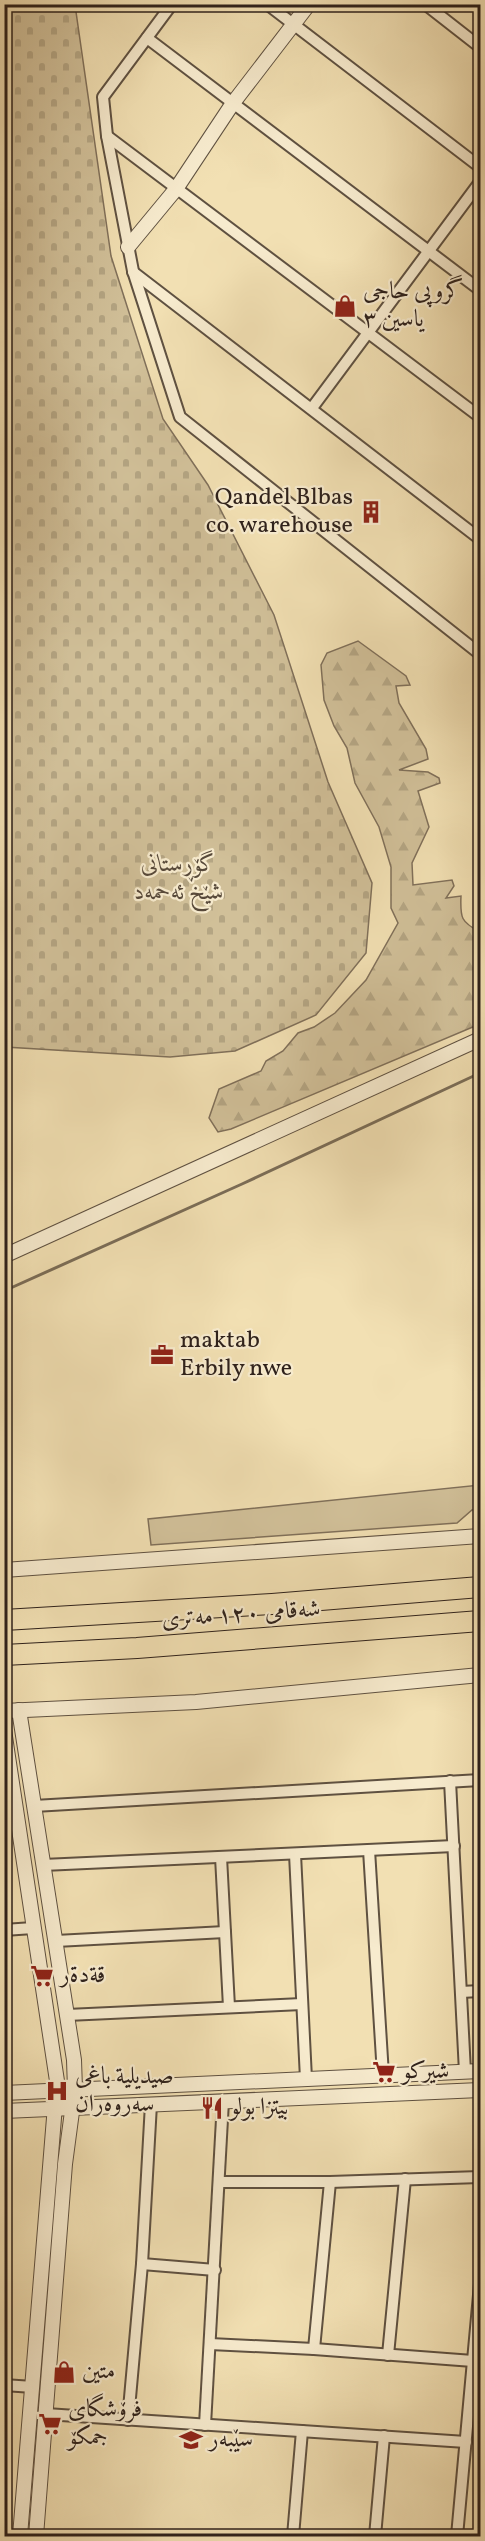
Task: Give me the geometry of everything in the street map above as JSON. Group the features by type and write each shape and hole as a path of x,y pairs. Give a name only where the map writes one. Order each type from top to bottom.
{"highway":[{"name":"شەقامی ١٢٠ مەتری","path":"4,1620 272,1604 480,1587"},
{"name":"شەقامی ١٢٠ مەتری","path":"4,1655 137,1648 480,1621"}],"street":[{"path":"172,4 103,97 107,136 133,272 180,417 480,654"},
{"path":"267,4 480,167"},
{"path":"128,247 176,189 233,103 309,4"},
{"path":"426,4 480,46"},
{"path":"147,38 480,290"},
{"path":"107,136 480,417"},
{"path":"312,408 480,182"},
{"path":"133,272 480,539"},
{"path":"4,1256 480,1039"},
{"path":"4,1570 480,1536"},
{"path":"4,1711 195,1702 480,1676"},
{"path":"19,1710 74,2060 75,2089 65,2164 36,2536"},
{"path":"4,1730 33,1928 56,2064 57,2090 20,2536"},
{"path":"34,1806 480,1780"},
{"path":"450,1781 465,2072"},
{"path":"24,1868 43,1865 454,1846"},
{"path":"369,1850 382,2075"},
{"path":"295,1854 306,2079"},
{"path":"221,1857 229,2007"},
{"path":"4,1930 33,1928"},
{"path":"56,1941 225,1932"},
{"path":"461,1992 480,1991"},
{"path":"67,2014 302,2004"},
{"path":"4,2093 480,2071"},
{"path":"4,2111 480,2090"},
{"path":"205,2425 223,2101"},
{"path":"128,2420 142,2264 151,2104"},
{"path":"219,2182 330,2182 480,2177"},
{"path":"388,2355 405,2180"},
{"path":"314,2349 330,2182"},
{"path":"142,2264 215,2270"},
{"path":"457,2536 466,2442 475,2404 473,2361 480,2284"},
{"path":"210,2344 473,2361"},
{"path":"4,2385 33,2387"},
{"path":"46,2414 466,2442"},
{"path":"293,2536 302,2431"},
{"path":"375,2536 384,2436"}],"green space":[{"name":"گۆڕستانی شێخ ئەحمەد","path":"4,5 75,5 111,256 163,419 208,485 274,615 328,782 372,883 366,953 316,1015 235,1051 170,1057 5,1047"},
{"path":"358,641 406,676 410,685 396,686 399,703 426,749 428,759 399,770 428,772 439,778 440,783 418,791 429,827 412,863 413,885 452,880 454,886 446,898 461,896 461,910 465,922 480,932 480,1024 231,1129 218,1132 209,1118 219,1089 261,1071 266,1061 283,1051 298,1033 314,1027 335,1013 366,980 398,923 391,908 391,867 379,827 355,783 347,748 334,726 324,700 321,665 327,653"},
{"path":"480,1485 480,1508 472,1510 457,1523 151,1545 148,1519"}],"waterway":[{"path":"4,1291 242,1184 480,1073"}],"place":[{"name":"گروپی حاجی یاسین ٣","path":"345,306"},
{"name":"Qandel Blbas co. warehouse","path":"371,512"},
{"name":"maktab Erbily nwe","path":"162,1355"},
{"name":"قةدةر","path":"42,1976"},
{"name":"شيركو","path":"384,2072"},
{"name":"صيديلیة باغی سەروەران","path":"57,2091"},
{"name":"بيتزا بولو","path":"212,2108"},
{"name":"متین","path":"64,2372"},
{"name":"فرۆشگای جمکۆ","path":"50,2424"},
{"name":"سێبەر","path":"191,2440"}]}
